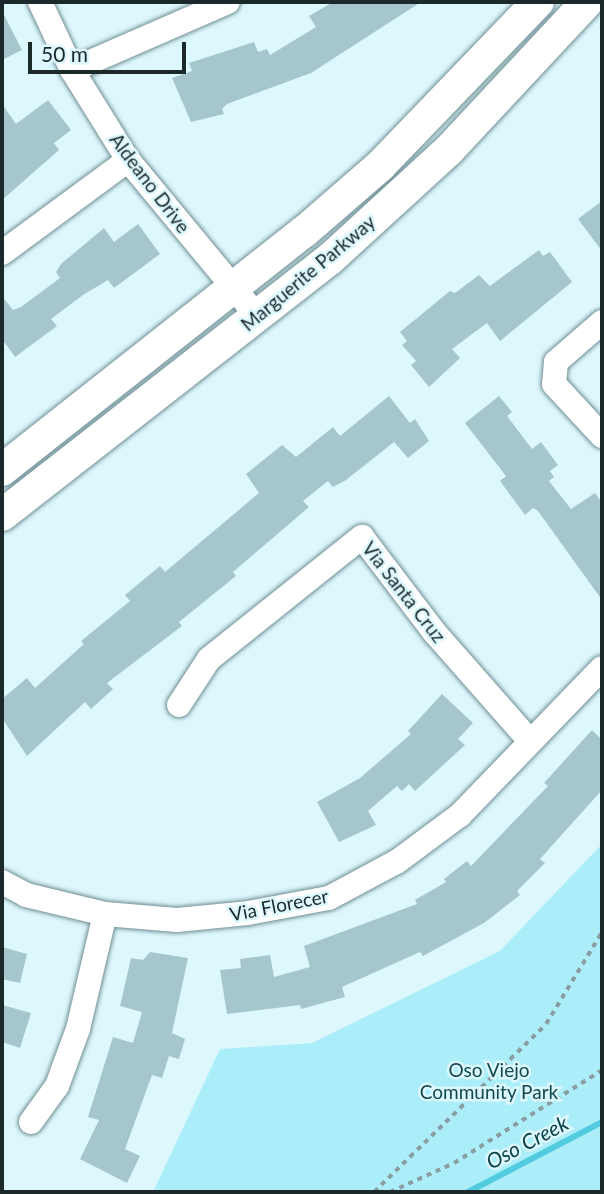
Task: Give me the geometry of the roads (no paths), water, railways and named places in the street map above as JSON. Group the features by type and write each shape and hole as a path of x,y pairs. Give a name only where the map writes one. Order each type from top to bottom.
{"main road":[{"name":"Marguerite Parkway","path":"2,470 233,289 380,166 538,2"},
{"name":"Marguerite Parkway","path":"2,515 330,259 449,150 587,2"}],"street":[{"name":"Aldeano Drive","path":"40,2 72,70 128,160 257,316"},
{"path":"72,70 228,2"},
{"path":"2,253 128,160"},
{"path":"602,322 556,362 554,384 602,436"},
{"name":"Via Santa Cruz","path":"179,705 209,659 362,537 435,633 529,740"},
{"name":"Via Florecer","path":"2,882 26,895 106,914 177,920 248,914 329,898 398,861 460,815 529,740 602,668"},
{"path":"31,1122 57,1086 78,1029 106,914"}],"waterway":[{"name":"Oso Creek","path":"468,1192 602,1122"}],"park label":[{"name":"Oso Viejo Community Park","path":"489,1081"}]}
